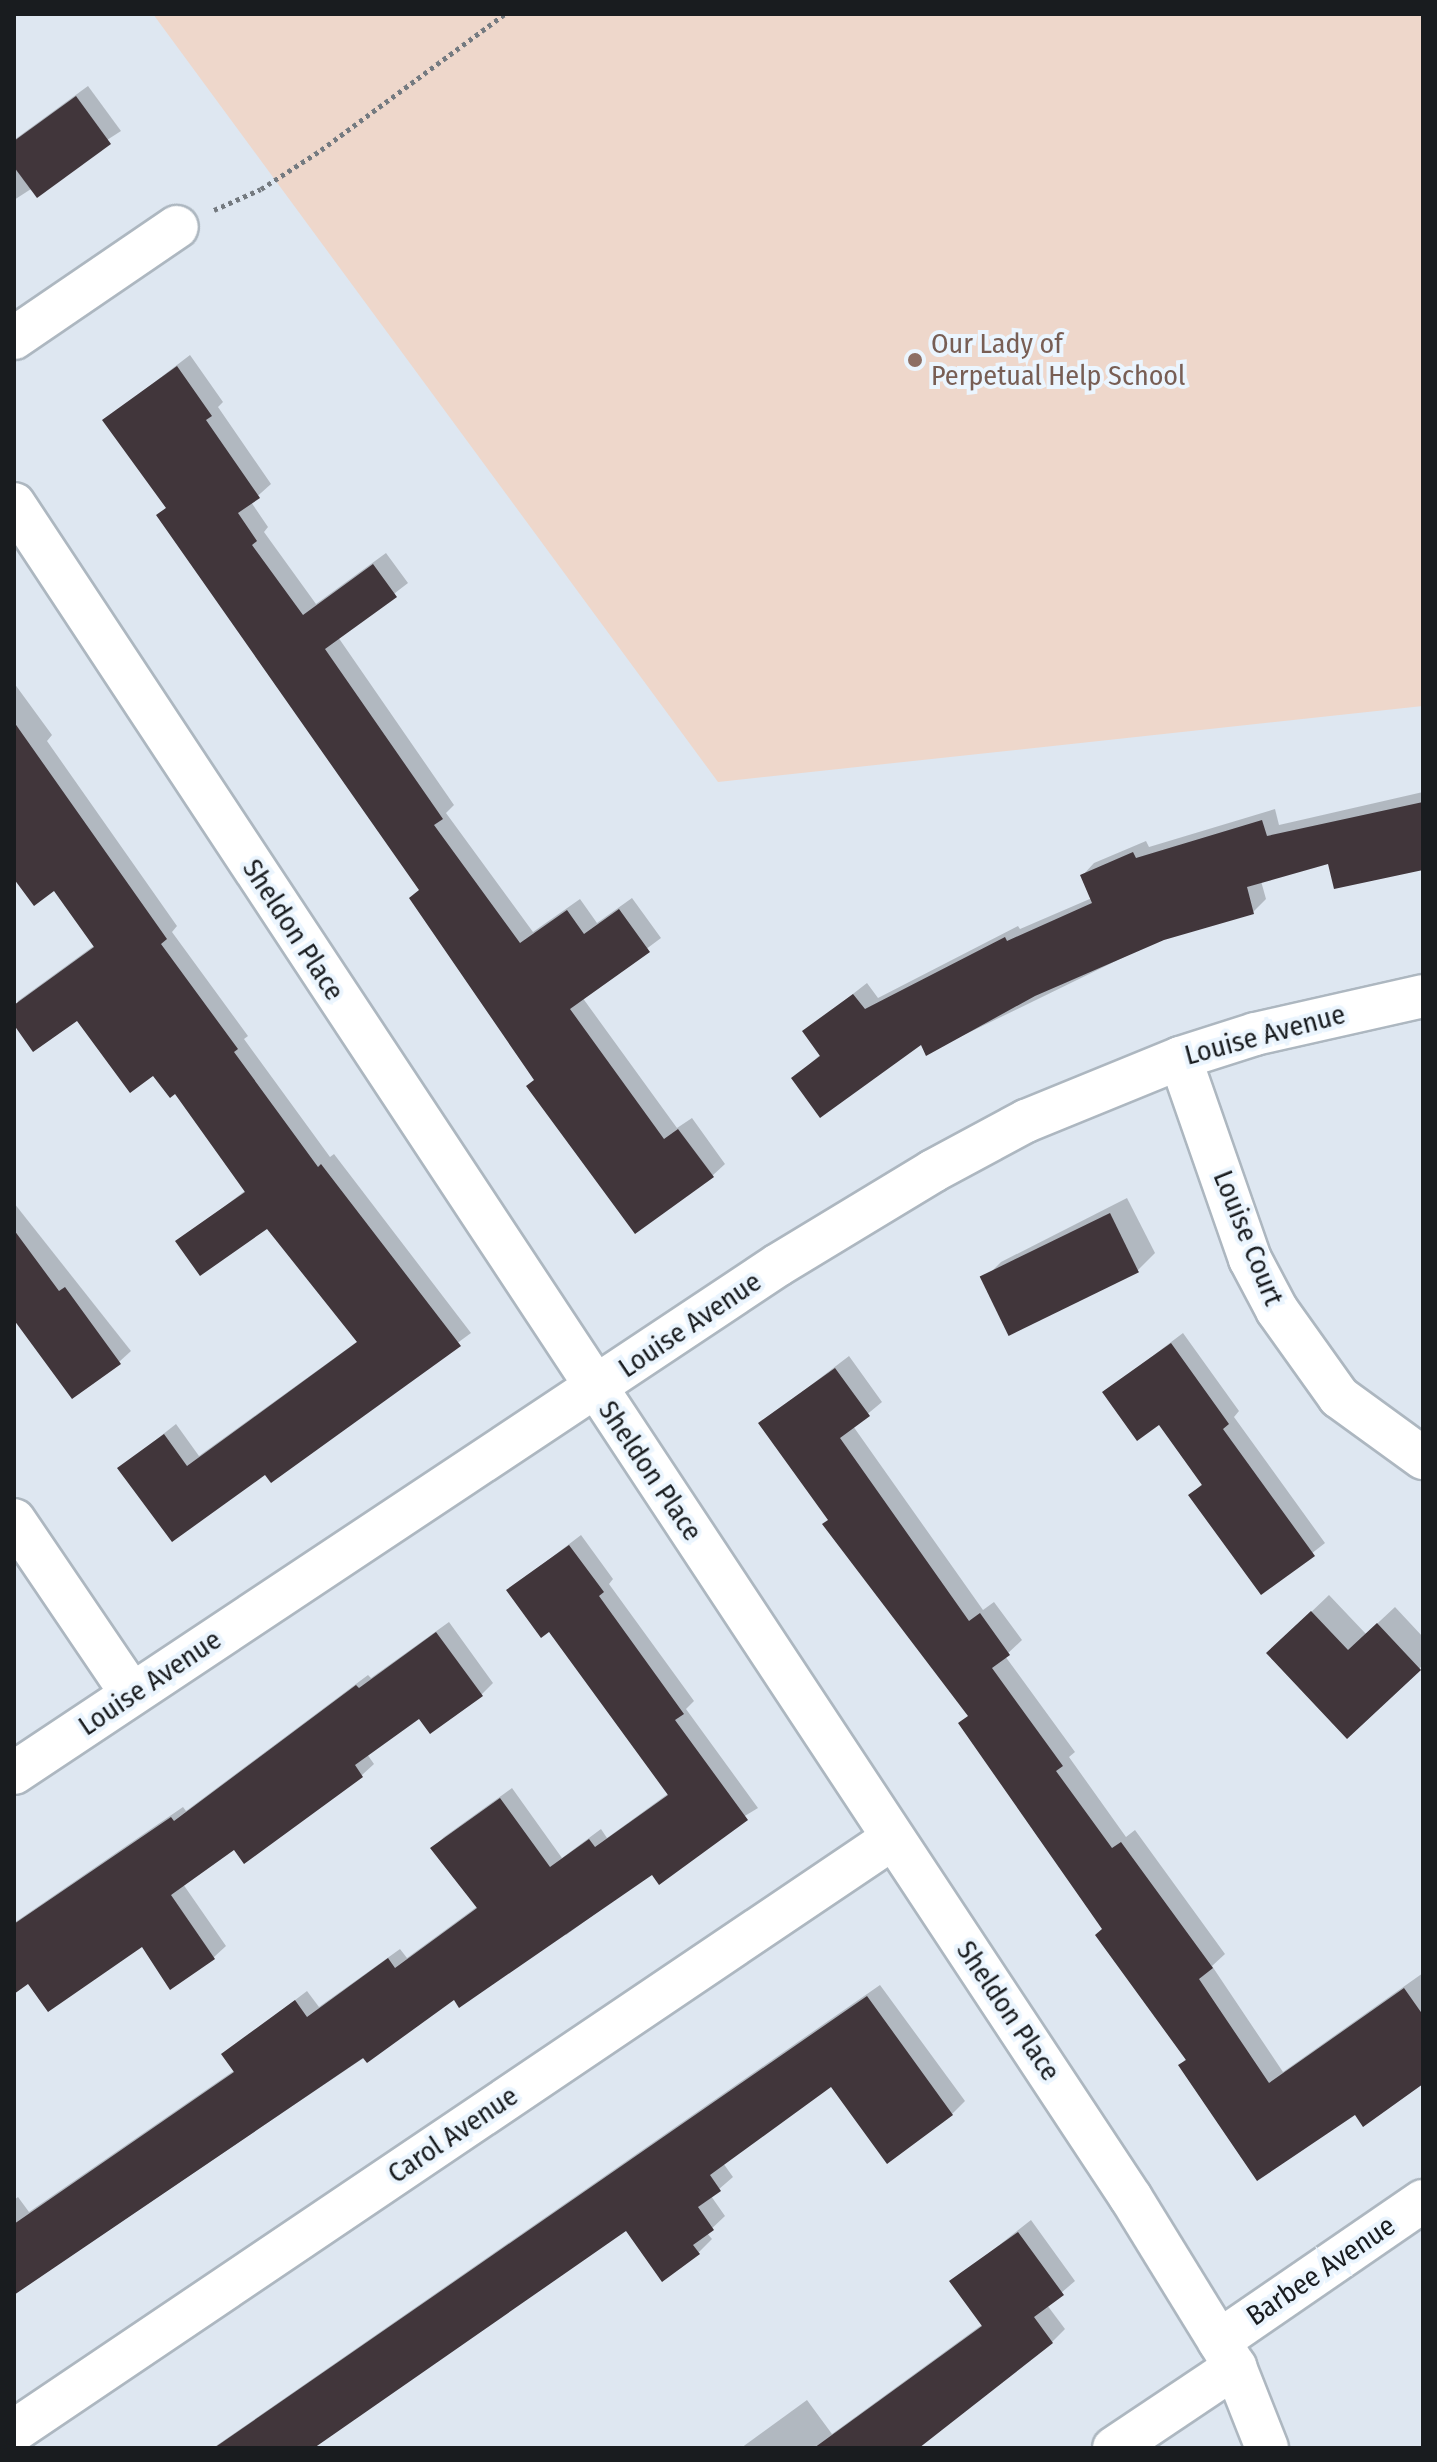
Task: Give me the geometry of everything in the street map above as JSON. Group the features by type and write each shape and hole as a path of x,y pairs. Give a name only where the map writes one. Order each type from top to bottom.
{"street":[{"path":"14,338 177,227"},
{"name":"Sheldon Place","path":"14,504 1131,2198 1227,2354 1267,2448"},
{"name":"Louise Avenue","path":"14,1773 778,1265 933,1171 1026,1121 1180,1058 1255,1034 1423,996"},
{"name":"Louise Court","path":"1180,1058 1250,1259 1277,1310 1339,1397 1423,1458"},
{"path":"14,1520 132,1694"},
{"name":"Carol Avenue","path":"14,2431 893,1838"},
{"name":"Barbee Avenue","path":"1114,2448 1227,2354 1423,2201"}],"path":[{"path":"177,227 261,189 505,14"}],"shaded area":[{"name":"Our Lady of Perpetual Help School","path":"153,14 1423,14 1423,706 718,782"}],"building":[{"path":"76,96 111,144 37,198 14,167 14,141"},
{"path":"177,366 212,416 206,420 260,498 238,513 257,541 252,545 303,615 373,564 397,597 325,649 443,819 434,825 520,943 567,910 584,934 619,909 650,952 570,1009 664,1139 678,1129 714,1177 635,1234 526,1086 534,1080 409,898 419,890 156,515 166,508 102,420"},
{"path":"14,722 167,939 161,944 238,1049 234,1052 318,1167 321,1164 461,1346 271,1483 265,1475 172,1542 117,1468 164,1434 187,1466 357,1342 267,1229 200,1276 175,1241 245,1192 175,1094 170,1098 153,1076 130,1093 77,1021 33,1052 14,1025 14,1005 94,947 54,891 34,906 14,879"},
{"path":"1423,802 1423,870 1334,889 1328,864 1247,887 1254,914 1164,940 1035,996 926,1056 921,1045 820,1118 791,1078 820,1056 802,1031 853,994 865,1009 1005,937 1007,941 1092,903 1080,875 1133,852 1136,858 1262,820 1267,836"},
{"path":"1110,1213 1139,1272 1009,1336 980,1277"},
{"path":"14,1230 59,1291 65,1287 121,1364 72,1399 14,1320"},
{"path":"1171,1343 1229,1424 1223,1429 1315,1556 1261,1595 1188,1495 1202,1485 1159,1425 1137,1441 1102,1392"},
{"path":"835,1368 870,1416 840,1438 969,1621 980,1613 1010,1655 992,1668 1063,1766 1056,1771 1112,1848 1121,1842 1213,1968 1199,1979 1269,2083 1404,1988 1423,2015 1423,2084 1363,2127 1355,2115 1257,2181 1178,2065 1186,2060 1095,1935 1102,1929 958,1723 968,1716 822,1524 828,1520 758,1423"},
{"path":"569,1545 604,1592 599,1596 684,1714 675,1720 748,1820 659,1885 652,1875 459,2008 454,2000 367,2063 363,2058 14,2295 14,2224 234,2072 221,2054 295,2000 307,2017 388,1958 395,1968 477,1908 430,1848 500,1798 550,1867 589,1839 595,1847 668,1795 549,1632 541,1638 506,1590"},
{"path":"1311,1611 1348,1650 1377,1623 1421,1670 1347,1739 1266,1653"},
{"path":"436,1632 483,1696 430,1734 419,1719 355,1765 363,1777 244,1864 234,1850 171,1895 215,1959 170,1990 142,1947 48,2012 28,1984 14,1994 14,1924 171,1817 174,1821 356,1685 359,1688"},
{"path":"867,1996 953,2115 887,2164 831,2087 710,2175 721,2191 698,2207 714,2230 693,2245 700,2254 662,2282 626,2231 314,2448 214,2448"},
{"path":"1018,2232 1064,2295 1034,2317 1053,2343 919,2448 814,2448 982,2326 949,2281"}],"place":[{"name":"Our Lady of Perpetual Help School","path":"915,360"}]}
